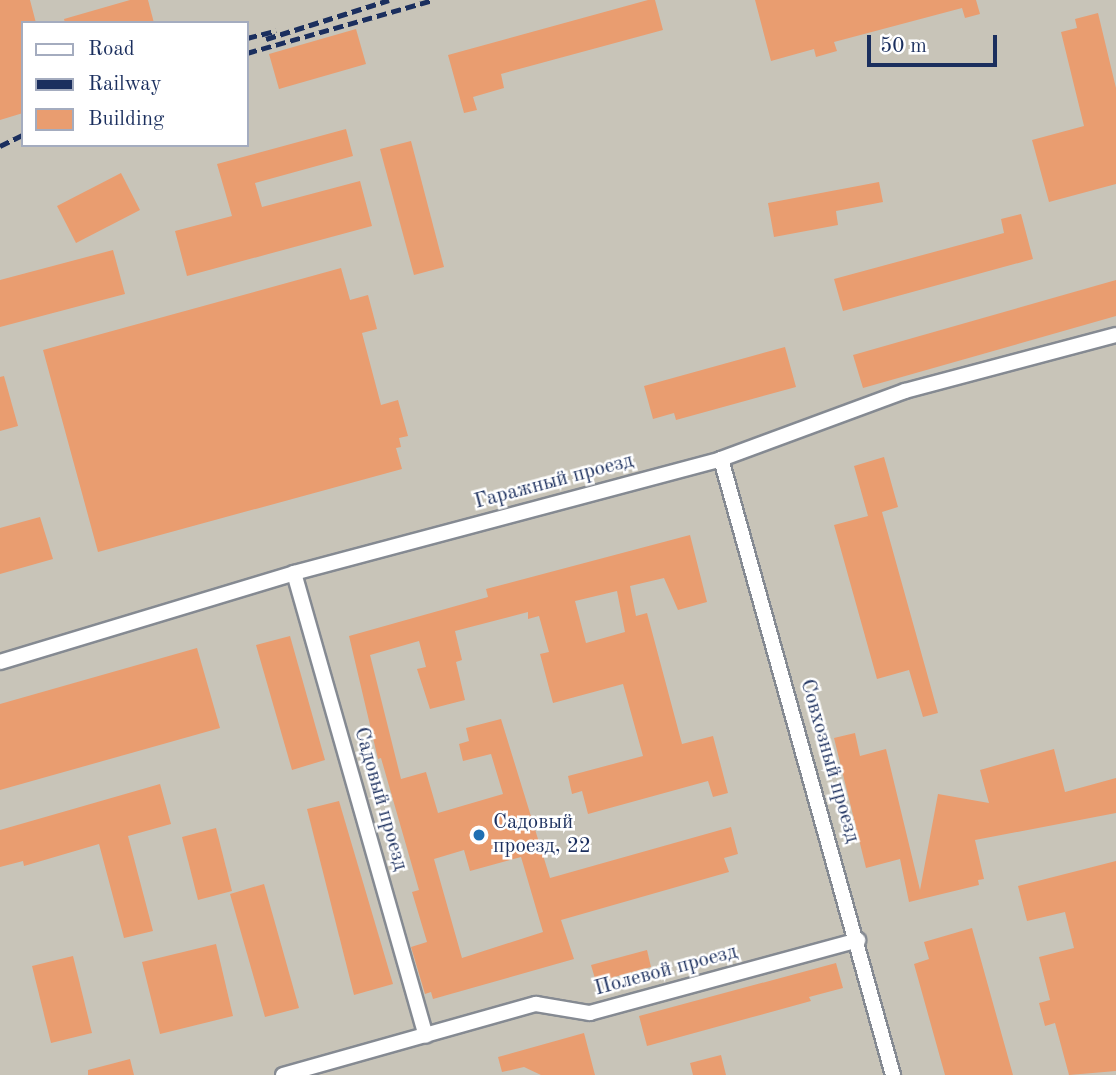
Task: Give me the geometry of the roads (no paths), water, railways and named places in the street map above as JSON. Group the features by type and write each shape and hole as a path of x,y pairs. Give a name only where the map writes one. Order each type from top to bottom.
{"street":[{"name":"Гаражный проезд","path":"0,662 294,573 721,459 905,391 1116,335"},
{"name":"Совхозный проезд","path":"721,459 858,940 893,1075"},
{"name":"Садовый проезд","path":"294,573 426,1035"},
{"name":"Полевой проезд","path":"283,1075 536,1004 590,1013 858,940"}],"railway":[{"path":"266,39 389,0"},
{"path":"248,53 433,0"},
{"path":"248,38 276,31"},
{"path":"0,146 21,136"}],"place":[{"name":"Садовый проезд, 22","path":"479,835"}]}
